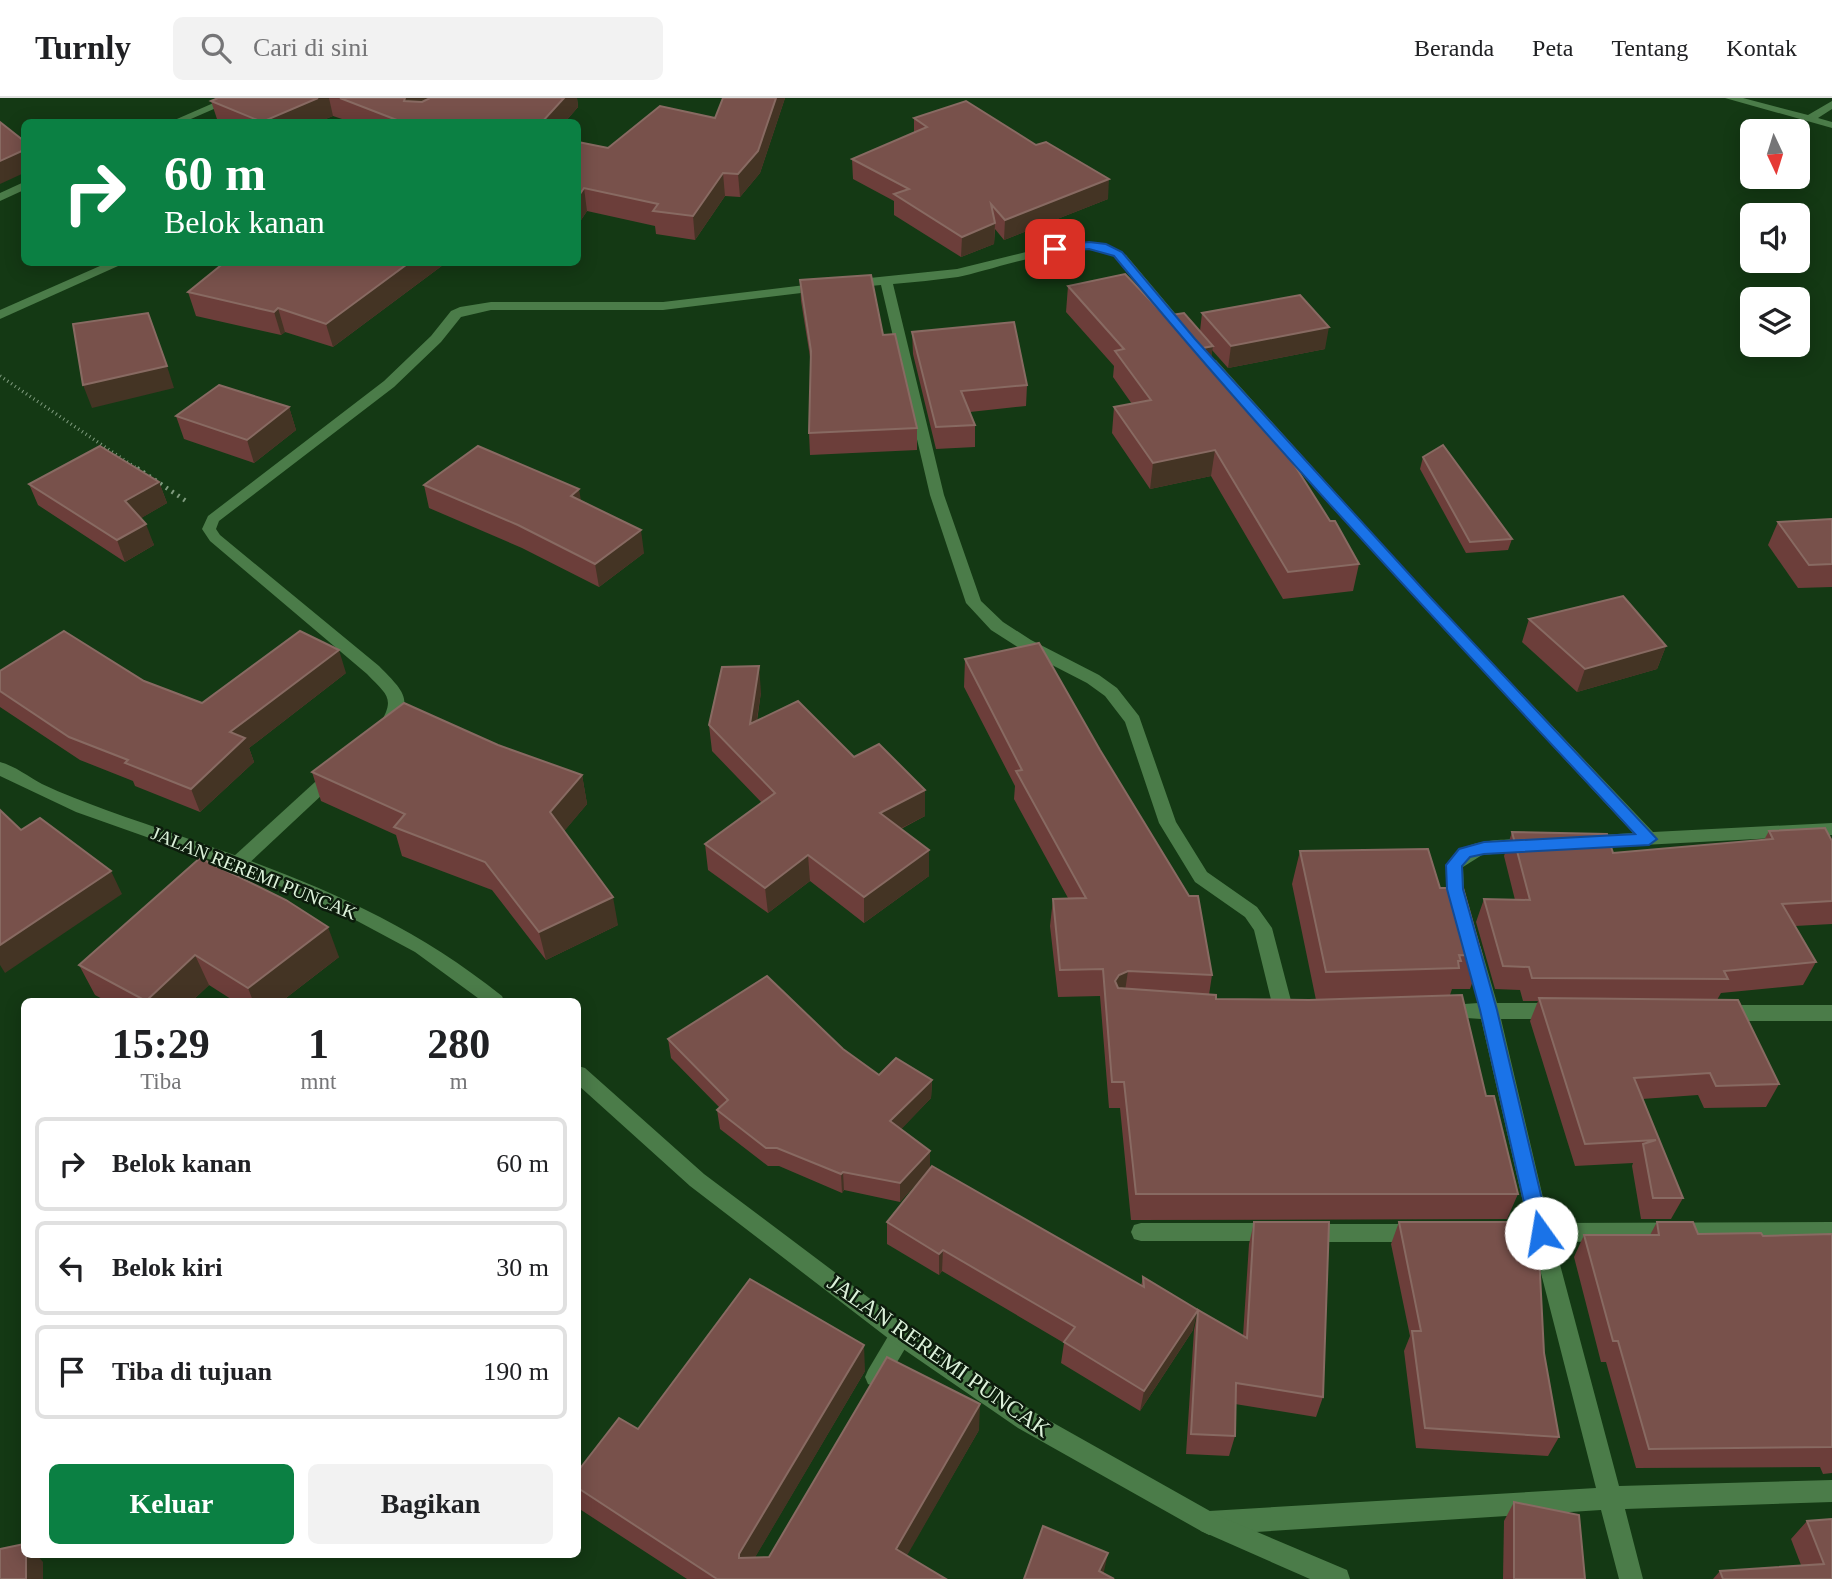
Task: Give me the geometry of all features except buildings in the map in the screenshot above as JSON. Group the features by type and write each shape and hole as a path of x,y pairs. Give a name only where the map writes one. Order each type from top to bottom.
{"street":[{"path":"183,119 234,98"},
{"path":"1730,98 1804,119"},
{"path":"1810,119 1832,104"},
{"path":"1810,120 1832,125"},
{"path":"0,197 21,187"},
{"path":"379,733 398,712 399,702 392,692 373,670 215,538 209,529 213,519 389,384 436,339 456,314 491,306 663,306 965,271 1055,249 1102,247 1118,254 1195,346 1425,600 1649,839"},
{"path":"0,315 112,266"},
{"path":"886,280 937,495 974,603 997,626 1025,644 1093,679 1111,692 1133,720 1168,823 1201,877 1251,912 1263,928 1285,1015"},
{"path":"239,862 349,760"},
{"name":"JALAN REREMI PUNCAK","path":"0,768 86,809 239,862 396,930 491,998"},
{"path":"1631,1579 1541,1233 1489,1010 1455,889 1454,865 1464,853 1484,848 1832,829"},
{"path":"1421,1012 1571,1011"},
{"path":"1709,1013 1832,1013"},
{"name":"JALAN REREMI PUNCAK","path":"581,1077 696,1180 901,1335 1026,1420 1209,1523 1338,1579"},
{"path":"1485,1233 1832,1231"},
{"path":"1141,1232 1444,1233"},
{"path":"867,1393 901,1335"},
{"path":"1209,1523 1611,1498 1832,1491"}],"path":[{"path":"0,376 213,519"}],"route":[{"path":"1055,249 1089,245 1118,254 1190,341 1425,600 1649,839 1484,848 1464,853 1454,865 1455,889 1489,1010 1541,1233"}]}
